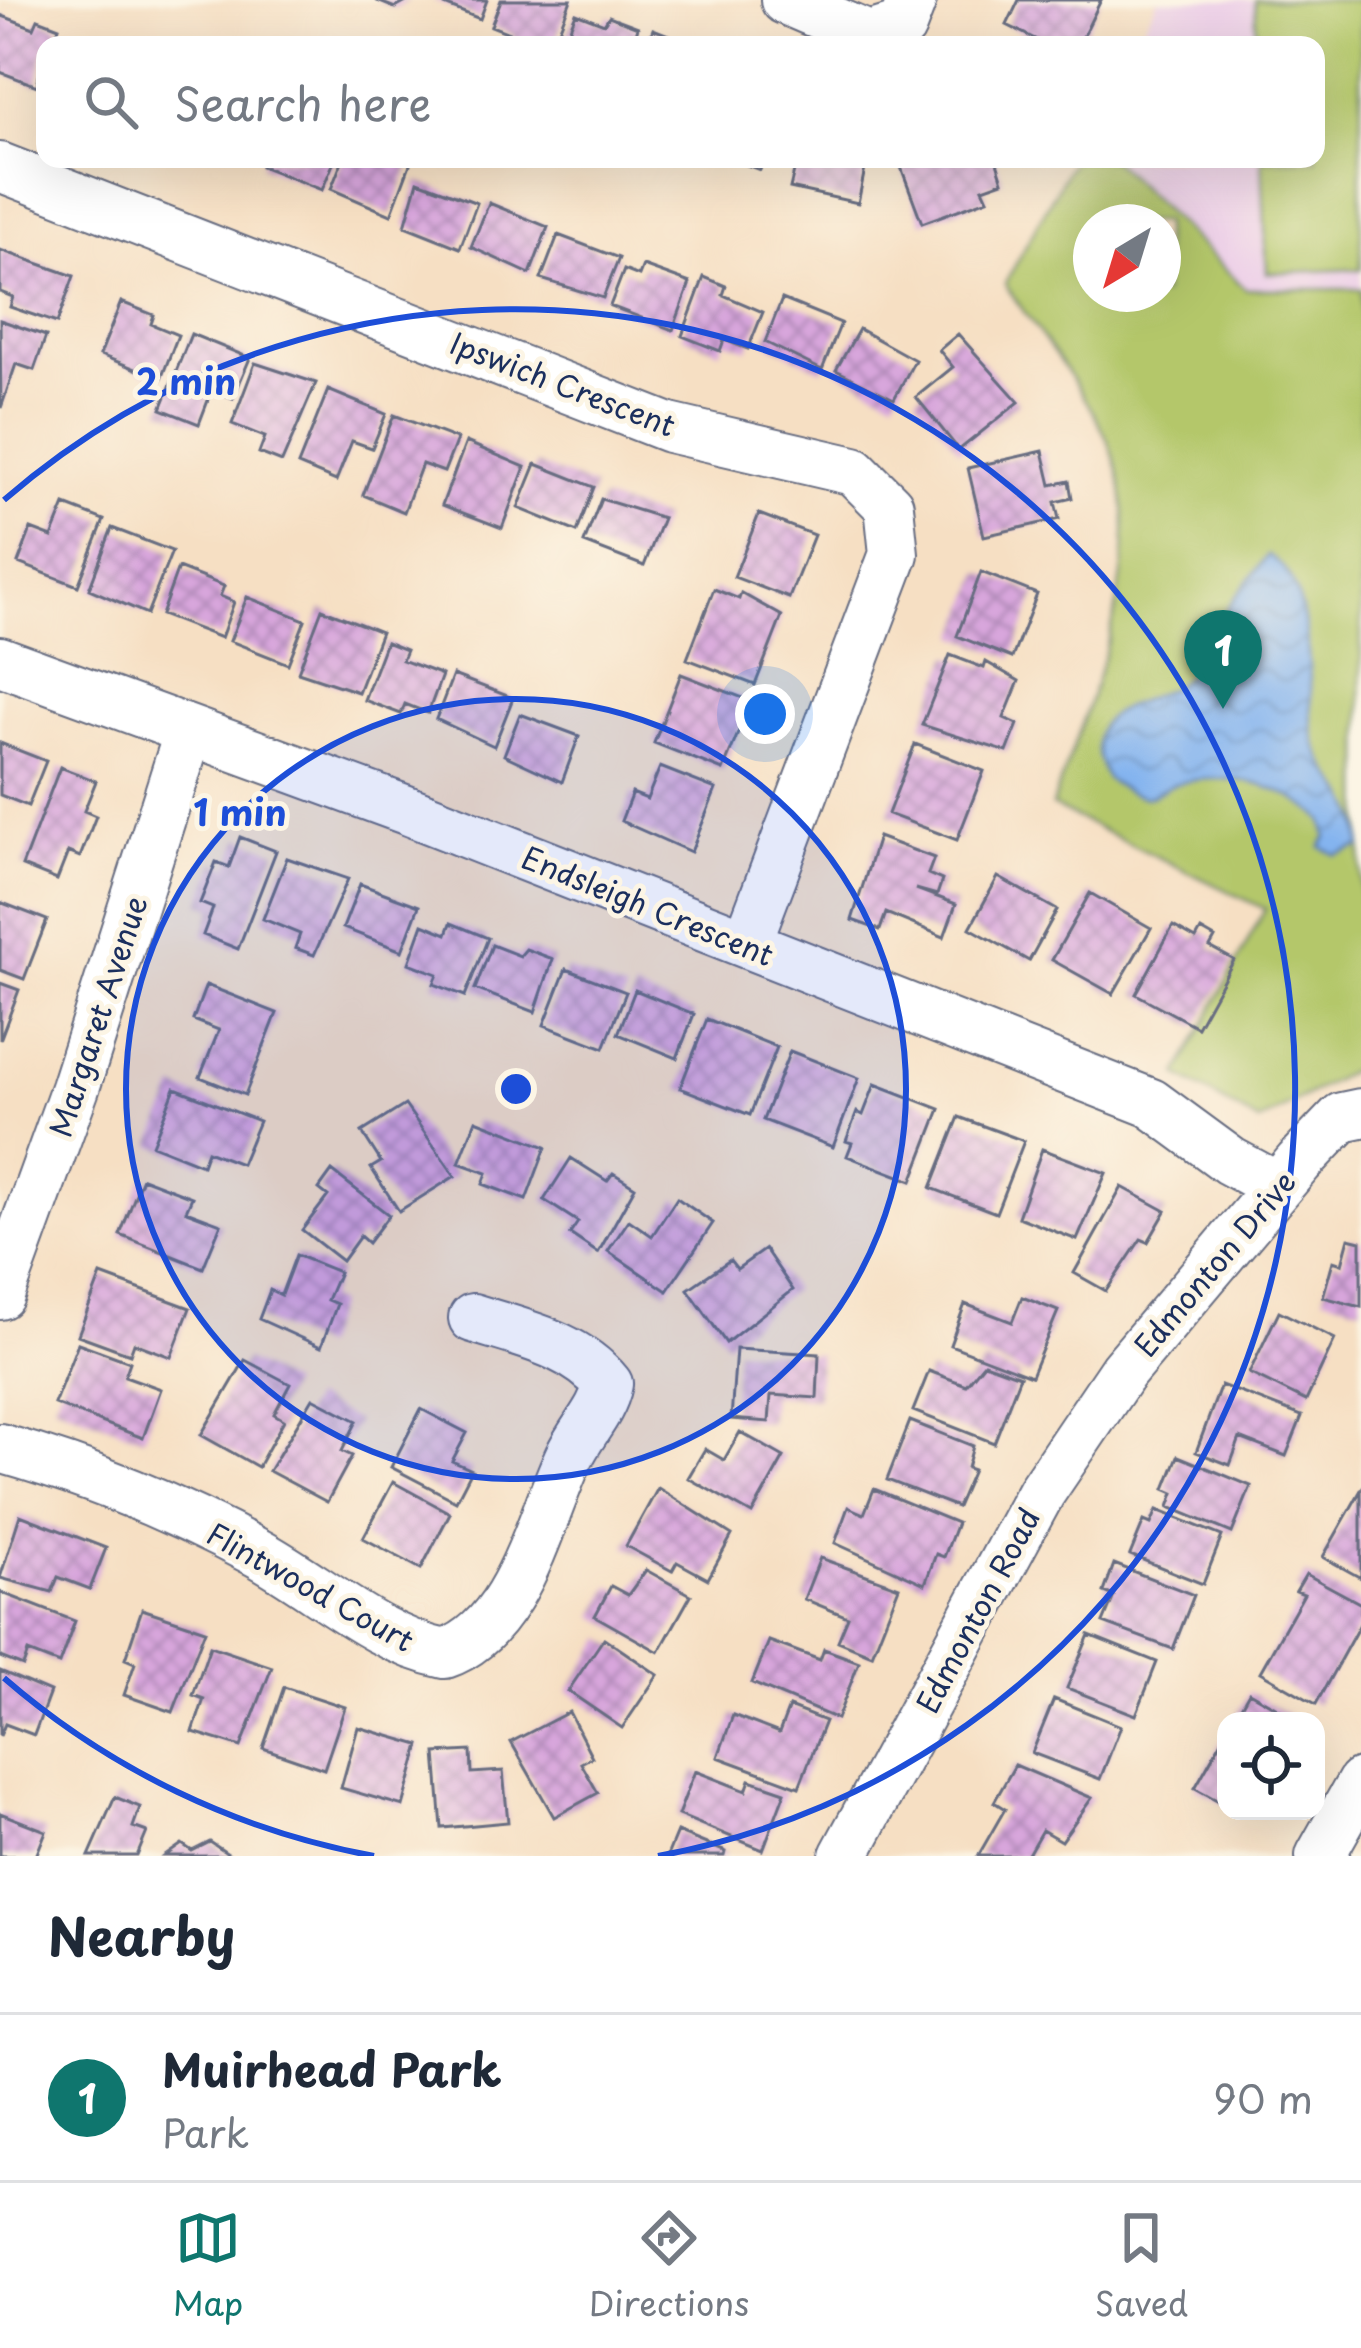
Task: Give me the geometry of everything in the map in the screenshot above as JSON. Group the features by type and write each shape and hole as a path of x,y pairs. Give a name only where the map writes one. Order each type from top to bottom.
{"street":[{"path":"785,0 869,36 902,26 912,0"},
{"name":"Ipswich Crescent","path":"0,167 669,428 825,460 854,471 873,487 889,506 894,554 747,944"},
{"name":"Endsleigh Crescent","path":"0,661 188,734 404,809 1151,1103 1230,1161 1278,1186"},
{"name":"Margaret Avenue","path":"0,1295 75,1088 188,734"},
{"name":"Edmonton Drive","path":"1123,1371 1278,1186 1342,1117 1361,1113"},
{"name":"Flintwood Court","path":"0,1448 181,1514 262,1555 373,1626 445,1654 472,1644 494,1618 570,1454 603,1405 608,1384 592,1365 563,1347 473,1318"},
{"name":"Edmonton Road","path":"844,1856 1041,1492 1123,1371"},
{"path":"1320,1856 1361,1783"}],"shaded area":[{"path":"1158,0 1361,0 1361,289 1246,289 1181,226 1181,204 1158,204 1120,168 1325,168 1325,36 1139,36"}],"green space":[{"path":"1255,0 1361,0 1361,269 1267,273 1262,168 1325,168 1325,36 1257,36"},
{"path":"1068,168 1120,168 1158,204 1073,204 1073,312 1181,312 1181,226 1246,289 1361,289 1361,1065 1259,1122 1178,1075 1265,909 1052,806 1099,672 1122,576 1121,483 1098,420 1005,284"}],"water":[{"path":"1268,555 1283,568 1302,610 1317,748 1355,811 1359,827 1361,847 1336,855 1321,847 1327,837 1323,820 1273,789 1234,780 1195,780 1139,796 1107,779 1097,753 1098,734 1106,720 1176,685 1190,673 1218,621"}],"building":[{"path":"375,0 410,0 395,8"},
{"path":"432,0 487,0 480,19"},
{"path":"501,0 571,0 557,36 514,36 491,26"},
{"path":"1019,0 1101,0 1083,36 1029,36 1007,25"},
{"path":"576,13 604,24 609,16 638,27 636,36 567,36"},
{"path":"0,15 34,28 38,19 59,27 56,36 36,36 36,86 0,72"},
{"path":"266,168 331,168 322,190"},
{"path":"339,168 409,168 391,215 331,189"},
{"path":"795,168 865,168 858,203 790,188"},
{"path":"901,168 999,168 1003,181 983,188 988,199 922,223"},
{"path":"418,181 477,203 460,248 405,226"},
{"path":"489,203 548,227 530,274 471,247"},
{"path":"558,235 619,258 603,298 541,279"},
{"path":"0,250 74,276 57,323 10,307 13,297 0,292"},
{"path":"643,266 690,283 673,330 610,306 624,270 639,276"},
{"path":"704,277 726,286 723,295 763,312 748,349 724,340 720,351 682,336"},
{"path":"782,299 841,323 822,370 765,342"},
{"path":"121,302 154,315 151,324 178,335 161,379 100,355"},
{"path":"0,320 46,336 34,370 16,364 1,408"},
{"path":"859,329 915,360 894,399 836,370"},
{"path":"191,334 250,358 233,398 212,390 199,424 161,409"},
{"path":"958,334 1019,402 959,450 916,397 953,367 939,350"},
{"path":"255,363 316,383 282,462 259,453 265,437 232,424"},
{"path":"328,390 386,414 372,448 352,441 336,481 298,465"},
{"path":"394,415 457,439 444,472 422,464 404,512 363,495"},
{"path":"466,442 525,467 502,528 442,505"},
{"path":"1043,451 1051,485 1069,481 1072,498 1055,502 1059,519 984,536 968,468"},
{"path":"536,464 594,487 577,532 518,508"},
{"path":"601,499 663,518 644,566 584,543"},
{"path":"65,505 104,520 78,586 18,563 31,529 52,537"},
{"path":"759,514 814,535 789,598 734,577"},
{"path":"112,528 172,551 147,614 89,589"},
{"path":"178,568 224,586 220,596 234,602 221,638 161,615"},
{"path":"981,572 1037,594 1012,658 957,636"},
{"path":"714,589 739,599 741,593 782,616 755,685 687,659"},
{"path":"247,597 305,620 288,664 230,641"},
{"path":"322,609 381,632 358,692 298,672"},
{"path":"386,642 406,650 402,660 442,675 428,713 405,704 401,714 364,700"},
{"path":"950,655 984,668 986,662 1019,681 1004,718 1018,724 1007,752 922,725"},
{"path":"681,674 751,701 723,770 654,743"},
{"path":"453,675 513,698 494,746 436,719"},
{"path":"520,714 579,736 562,782 504,755"},
{"path":"0,743 46,761 28,806 0,795"},
{"path":"915,744 984,771 957,840 888,814"},
{"path":"60,767 96,781 84,811 96,816 80,857 68,852 57,880 22,866"},
{"path":"660,767 716,789 691,852 621,821 632,793 647,799"},
{"path":"240,837 276,851 238,949 203,935 213,908 200,903 216,862 229,867"},
{"path":"878,837 934,858 928,874 942,880 937,895 916,889 956,904 944,937 886,913 880,930 852,920"},
{"path":"287,858 348,879 314,955 295,948 300,934 263,919"},
{"path":"998,877 1057,910 1029,961 970,928"},
{"path":"360,884 419,906 402,951 343,928"},
{"path":"1090,893 1151,928 1113,994 1052,960"},
{"path":"0,902 47,920 24,979 0,970"},
{"path":"451,923 488,938 465,996 434,984 438,974 409,963 423,924 447,934"},
{"path":"1173,926 1196,939 1201,930 1215,938 1210,947 1234,960 1197,1027 1136,994"},
{"path":"492,945 520,956 526,949 553,959 535,1012 475,989"},
{"path":"566,969 626,992 604,1048 544,1025"},
{"path":"0,983 19,990 0,1040"},
{"path":"206,985 277,1013 245,1095 200,1077 219,1030 193,1020"},
{"path":"635,990 694,1014 677,1058 618,1034"},
{"path":"707,1019 777,1047 750,1115 680,1088"},
{"path":"790,1051 859,1078 833,1147 763,1120"},
{"path":"875,1084 940,1109 912,1181 847,1156 852,1143 846,1141 857,1112 863,1115"},
{"path":"175,1088 259,1121 241,1164 207,1151 202,1165 152,1145"},
{"path":"405,1105 455,1176 399,1211 371,1168 381,1162 362,1132"},
{"path":"959,1117 1024,1141 996,1213 931,1188"},
{"path":"476,1120 546,1147 526,1200 483,1184 487,1173 459,1163"},
{"path":"1042,1149 1106,1173 1077,1240 1018,1217"},
{"path":"571,1158 607,1181 613,1173 635,1187 598,1253 570,1234 578,1222 544,1200"},
{"path":"332,1171 389,1215 368,1243 360,1236 342,1261 302,1230 328,1196 319,1189"},
{"path":"142,1178 192,1197 186,1211 221,1224 203,1268 120,1235"},
{"path":"1122,1187 1166,1211 1148,1242 1141,1239 1106,1291 1074,1273"},
{"path":"677,1198 713,1223 667,1291 608,1251 629,1220 652,1236"},
{"path":"1349,1238 1361,1241 1361,1307 1323,1297 1333,1261 1342,1264"},
{"path":"765,1249 793,1290 726,1343 688,1289 730,1260 737,1269"},
{"path":"296,1255 339,1272 327,1300 337,1304 321,1347 259,1319 270,1290 281,1295"},
{"path":"101,1275 190,1308 171,1357 134,1343 130,1354 78,1335"},
{"path":"1022,1297 1058,1311 1031,1376 950,1345 965,1304 1012,1322"},
{"path":"1279,1311 1335,1339 1306,1401 1249,1373"},
{"path":"78,1343 130,1362 125,1376 161,1389 143,1438 54,1404"},
{"path":"736,1349 819,1354 817,1398 771,1395 769,1422 731,1419"},
{"path":"245,1360 290,1384 274,1414 284,1420 258,1467 201,1435"},
{"path":"984,1363 1020,1376 994,1443 913,1411 929,1371 966,1385"},
{"path":"1221,1385 1302,1416 1286,1456 1240,1438 1230,1465 1196,1452"},
{"path":"313,1398 357,1421 342,1451 352,1456 327,1502 269,1471"},
{"path":"421,1409 467,1433 452,1461 472,1470 456,1501 391,1467"},
{"path":"910,1421 973,1446 967,1468 973,1470 957,1507 887,1480"},
{"path":"740,1432 784,1457 752,1514 688,1478 705,1449 724,1460"},
{"path":"1178,1456 1251,1486 1232,1533 1169,1507 1174,1493 1165,1489"},
{"path":"393,1482 450,1513 421,1569 363,1538"},
{"path":"658,1488 732,1535 708,1579 677,1562 672,1571 626,1546"},
{"path":"874,1489 957,1523 944,1557 936,1554 925,1584 835,1543 848,1507 864,1514"},
{"path":"1361,1490 1361,1578 1323,1557"},
{"path":"1157,1510 1222,1536 1203,1584 1130,1555 1144,1521 1151,1524"},
{"path":"20,1515 106,1548 90,1589 58,1577 52,1592 0,1578"},
{"path":"820,1558 899,1587 872,1655 838,1641 848,1617 804,1599"},
{"path":"1114,1564 1194,1595 1173,1649 1103,1623 1114,1596 1104,1592"},
{"path":"646,1570 691,1595 659,1652 595,1616 611,1586 628,1595"},
{"path":"1306,1574 1361,1604 1361,1622 1316,1704 1260,1672 1304,1594 1296,1591"},
{"path":"0,1592 75,1621 59,1664 28,1652 23,1666 0,1657"},
{"path":"142,1609 205,1630 173,1712 124,1695 135,1663 125,1659"},
{"path":"1089,1635 1157,1662 1136,1715 1067,1688"},
{"path":"604,1638 658,1675 622,1728 568,1691"},
{"path":"769,1641 820,1660 824,1649 859,1662 837,1719 752,1683"},
{"path":"210,1646 272,1667 241,1747 193,1732 204,1699 193,1695"},
{"path":"0,1671 50,1692 34,1735 5,1724 0,1736"},
{"path":"284,1687 345,1707 324,1769 263,1748"},
{"path":"1249,1692 1284,1712 1238,1712"},
{"path":"1054,1699 1121,1726 1100,1779 1032,1753"},
{"path":"789,1707 825,1721 799,1787 718,1757 733,1715 779,1733"},
{"path":"569,1712 592,1757 581,1763 598,1793 554,1817 511,1742"},
{"path":"358,1727 420,1745 403,1806 341,1788"},
{"path":"1217,1749 1217,1800 1195,1788"},
{"path":"471,1751 472,1773 503,1771 508,1822 442,1828 436,1753"},
{"path":"1015,1765 1092,1798 1061,1841 1042,1830 1027,1856 978,1856 1005,1809 994,1802"},
{"path":"695,1771 746,1791 750,1780 785,1792 763,1850 678,1815"},
{"path":"115,1797 140,1807 133,1827 147,1832 137,1856 89,1856"},
{"path":"0,1813 46,1831 36,1856 0,1856"},
{"path":"677,1832 726,1852 725,1856 667,1856"},
{"path":"210,1842 231,1856 165,1856 182,1844 192,1851"}],"place":[{"name":"Muirhead Park","path":"1223,709"}]}
